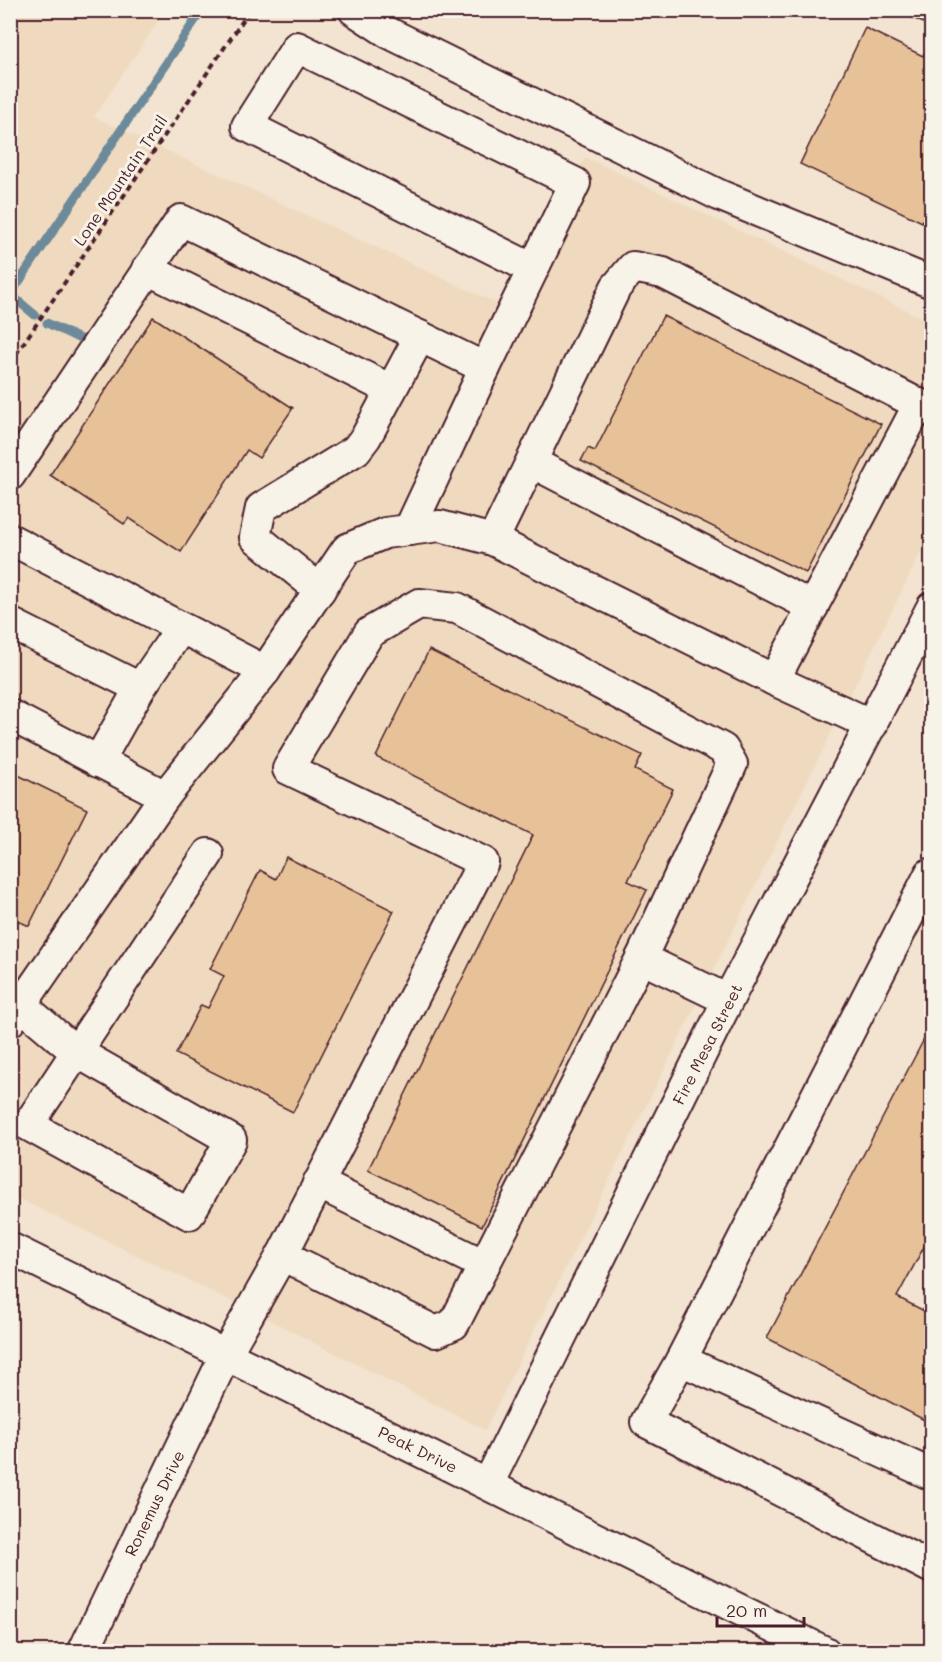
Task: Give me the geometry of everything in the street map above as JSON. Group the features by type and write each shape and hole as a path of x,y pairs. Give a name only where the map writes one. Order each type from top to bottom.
{"street":[{"path":"354,10 389,33 719,195 932,283"},
{"path":"410,530 485,368 575,183 297,47 247,126 533,269"},
{"path":"10,475 181,220 485,368"},
{"path":"493,540 616,287 633,267 663,273 925,408 774,680"},
{"path":"147,269 391,390"},
{"path":"320,590 255,537 261,508 356,450 366,437 420,336"},
{"path":"531,462 813,607"},
{"path":"208,854 75,1051 28,1125 189,1214 231,1140 75,1051 16,1013 165,796 265,671 347,549 384,533 440,526 493,540 774,680 872,725"},
{"path":"10,539 265,671"},
{"name":"Ronemus Drive","path":"83,1652 226,1354 282,1255 483,862 288,769 369,633 419,604 457,608 723,749 732,764 641,958"},
{"name":"Fire Mesa Street","path":"488,1484 728,1000 932,607"},
{"path":"10,623 140,688"},
{"path":"98,762 140,688 181,628"},
{"path":"10,715 165,796"},
{"path":"932,875 930,874 681,1360 646,1422 932,1568"},
{"path":"282,1255 436,1332 454,1324 641,958 728,1000"},
{"path":"318,1183 484,1265"},
{"name":"Peak Drive","path":"10,1248 825,1652"},
{"path":"681,1360 932,1475"}],"path":[{"name":"Lone Mountain Trail","path":"10,363 250,10"}],"shaded area":[{"path":"10,11 165,11 94,117 518,313 585,157 931,322 931,532 485,1430 246,1308 11,1195"}],"building":[{"path":"896,10 932,10 932,27"},
{"path":"865,28 923,56 932,38 932,206 930,205 922,222 800,164"},
{"path":"663,316 881,424 806,573 581,461 588,448 595,451"},
{"path":"153,317 293,408 259,458 247,450 181,552 129,518 124,524 50,475"},
{"path":"429,650 642,755 635,770 673,789 628,881 647,890 482,1226 368,1170 533,835 376,757"},
{"path":"10,771 87,809 29,926 10,917"},
{"path":"286,857 394,911 293,1112 176,1054 201,1005 208,1008 224,976 210,969 260,870 276,879"},
{"path":"932,1024 932,1232 897,1297 932,1315 932,1424 767,1338"}],"waterway":[{"path":"10,295 202,10"},
{"path":"11,295 35,315"},
{"path":"47,323 80,339"}]}
